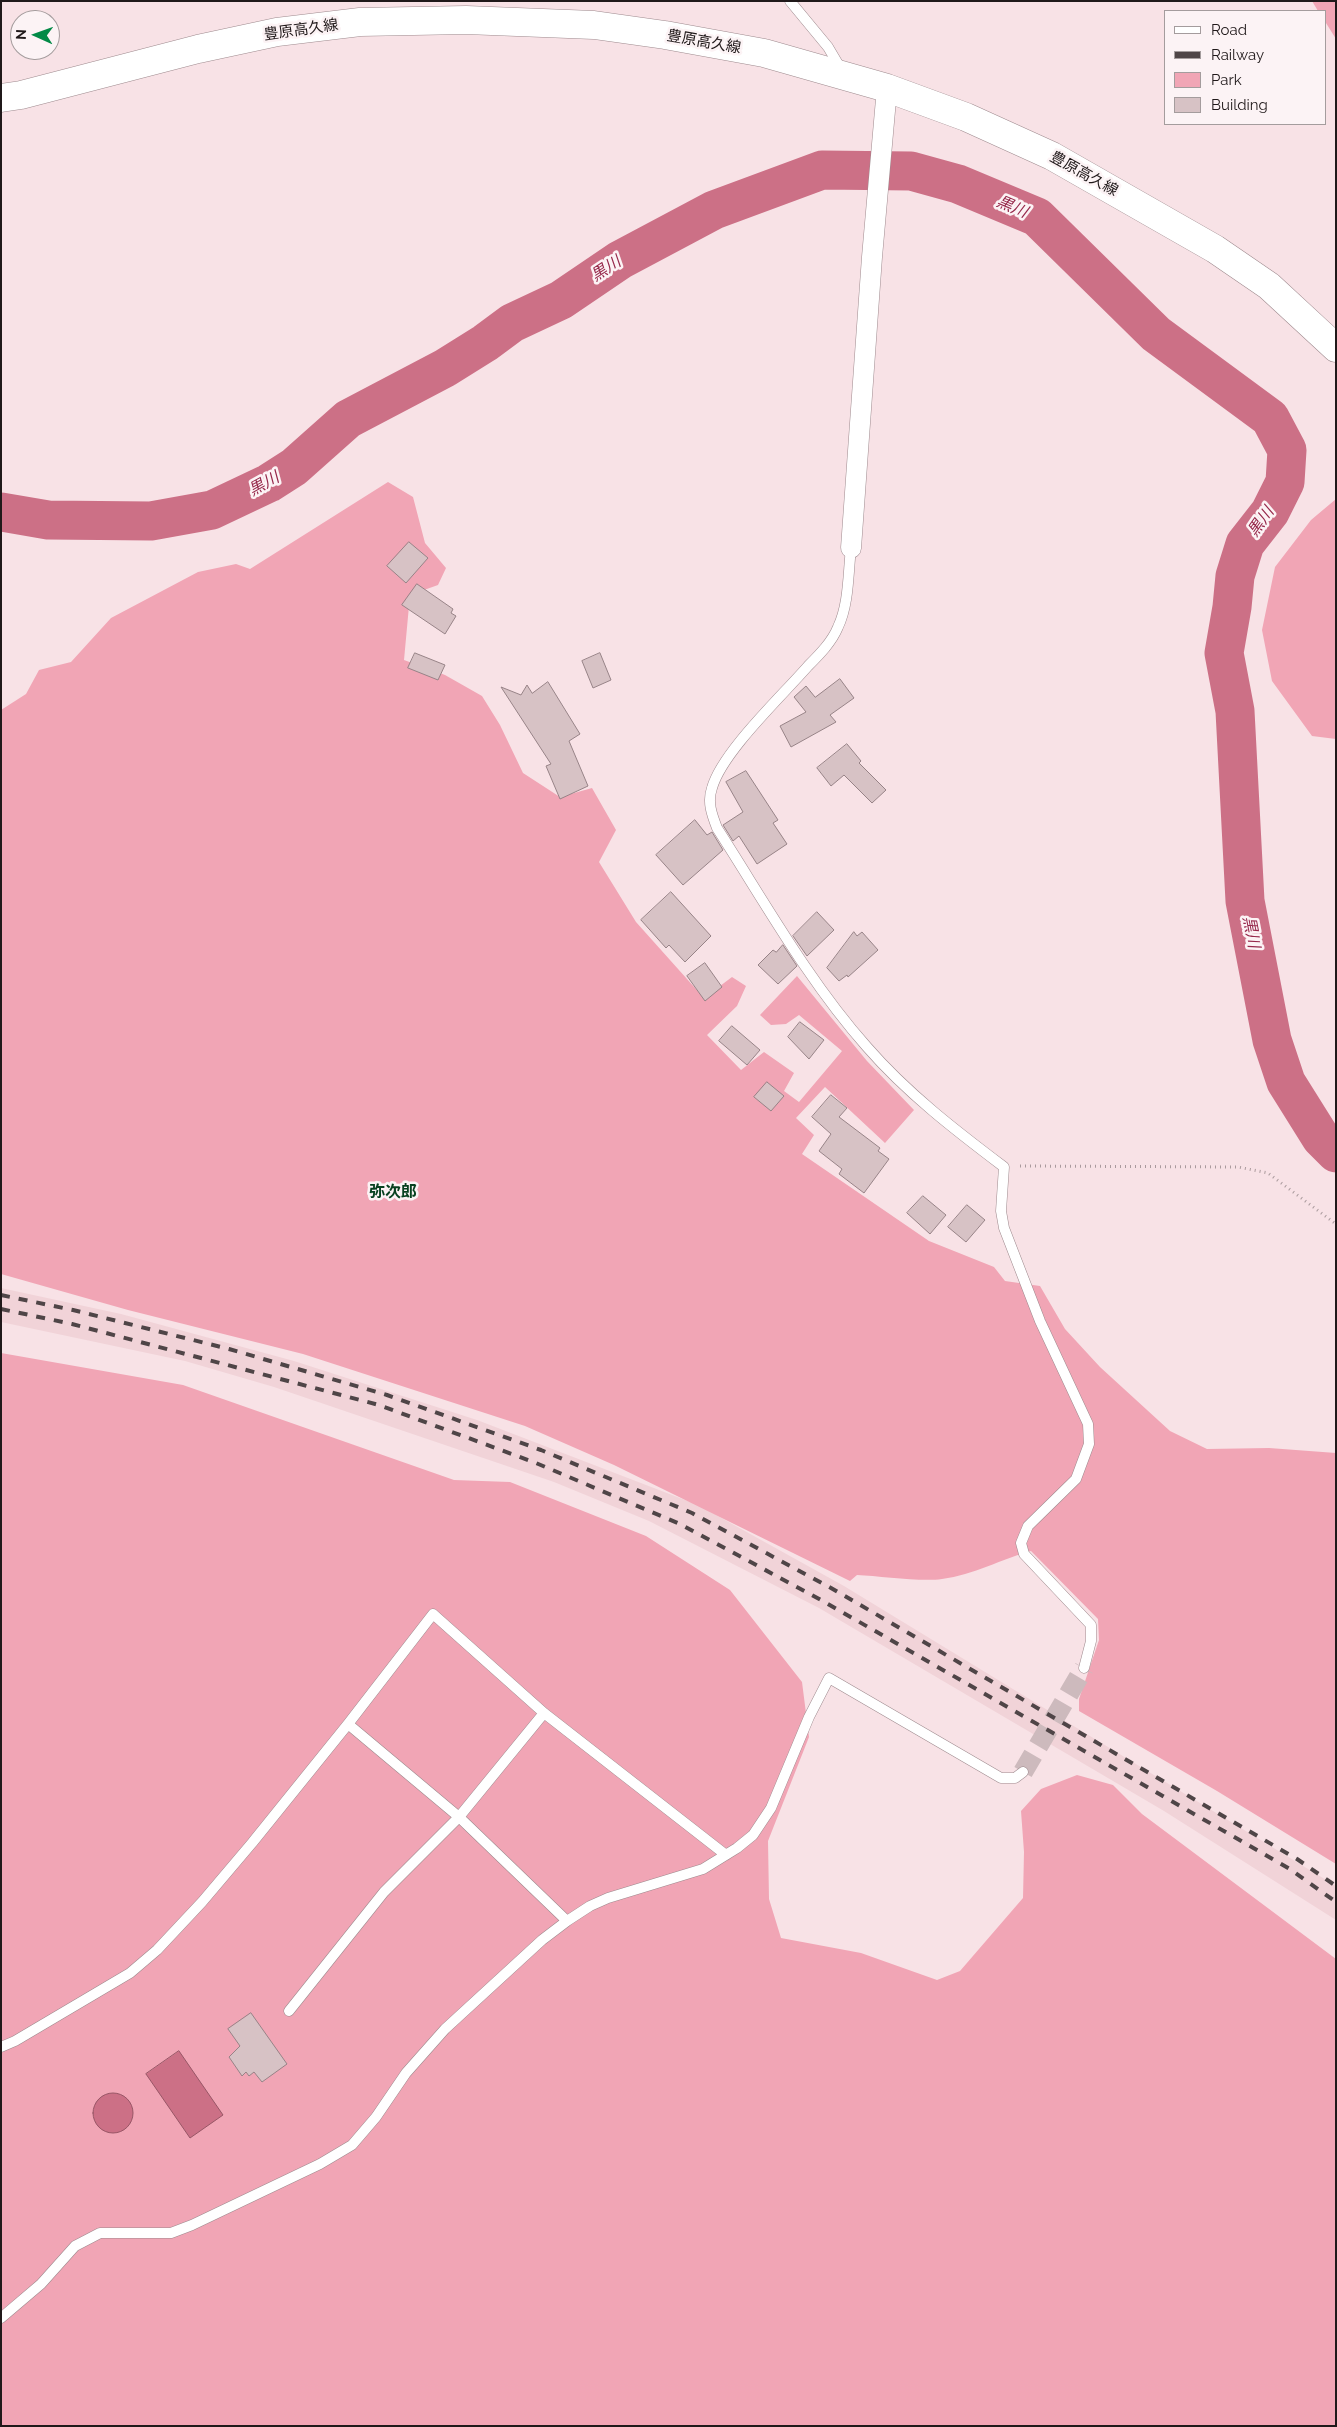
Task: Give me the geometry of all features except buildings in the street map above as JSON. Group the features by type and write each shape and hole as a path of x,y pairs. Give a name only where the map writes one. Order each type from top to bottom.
{"main road":[{"name":"豊原高久線","path":"1,98 21,95 198,49 268,34 370,22 466,20 594,25 665,35 764,53 887,88 966,117 1052,156 1198,239 1269,286 1336,348"}],"street":[{"path":"851,548 872,257 887,88"}],"lane":[{"path":"790,1 828,47 846,76"},
{"path":"851,548 846,598 838,627 822,651 738,744 719,770 712,788 711,812 717,828 826,996 866,1047 922,1102 1004,1167 1001,1211 1004,1228 1040,1321 1088,1424 1089,1444 1076,1479 1028,1526 1021,1543 1024,1554 1091,1625 1091,1642 1084,1668"},
{"path":"1,2047 15,2041 130,1973 157,1950 202,1902 348,1724 433,1614 544,1713 726,1855"},
{"path":"1,2318 41,2284 75,2246 100,2232 171,2233 192,2225 320,2164 352,2145 376,2117 406,2073 445,2029 542,1940 590,1906 608,1898 703,1869 726,1855 752,1835 771,1808 808,1717 828,1678 1001,1778 1015,1778 1023,1772"},
{"path":"290,2010 384,1892 459,1817 544,1713"},
{"path":"348,1724 459,1817 567,1921"}],"path":[{"path":"1004,1167 1238,1167 1268,1174 1336,1224"}],"shaded area":[{"path":"1,1288 121,1314 294,1361 477,1420 698,1505 844,1586 1336,1886 1336,1920 1164,1811 819,1608 649,1521 554,1482 274,1387 185,1361 1,1322"},
{"path":"179,2051 223,2115 190,2138 146,2074"},
{"path":"113,2093 124,2096 130,2102 133,2113 130,2124 124,2130 113,2133 102,2130 96,2124 93,2113 96,2102 102,2096"}],"green space":[{"path":"1312,1 1336,1 1336,39 1327,25 1327,10 1317,10"},
{"path":"388,482 413,497 425,543 446,568 438,585 410,595 404,660 445,675 482,696 500,725 523,773 560,797 592,788 616,830 599,862 636,922 704,998 732,977 746,986 737,1006 707,1035 741,1070 764,1052 794,1073 784,1091 799,1102 842,1051 799,1015 786,1024 771,1025 760,1015 797,976 867,1061 914,1110 885,1143 825,1087 796,1118 814,1135 802,1154 929,1241 994,1267 1005,1281 1040,1286 1065,1329 1100,1367 1170,1431 1207,1449 1269,1448 1336,1453 1336,1864 1217,1791 1079,1711 1079,1699 1099,1640 1098,1619 1031,1551 965,1574 942,1579 857,1575 850,1581 614,1465 525,1426 303,1354 128,1310 1,1274 1,710 26,694 39,670 71,662 111,618 198,572 236,564 250,569"},
{"path":"1336,499 1336,739 1312,736 1272,681 1262,630 1275,567 1311,520"},
{"path":"1,1353 183,1385 454,1480 510,1482 646,1536 730,1590 802,1682 809,1737 768,1841 769,1899 781,1938 861,1953 937,1980 960,1971 1023,1898 1024,1852 1021,1811 1041,1789 1077,1775 1113,1785 1142,1814 1336,1959 1336,2426 1,2426"}],"waterway":[{"name":"黒川","path":"1,512 48,520 151,521 212,510 269,483 294,467 348,419 445,368 485,343 512,323 561,300 620,260 714,210 822,170 911,171 958,184 1037,217 1156,334 1270,418 1287,450 1285,482 1270,512 1245,544 1235,576 1224,653 1235,711 1245,901 1272,1040 1286,1082 1321,1138 1336,1153"}],"tunnel":[{"path":"1023,1772 1084,1668"}],"railway":[{"path":"1,1295 73,1310 229,1349 387,1395 541,1450 692,1513 831,1588 1297,1859 1336,1886"},
{"path":"1,1309 72,1324 379,1405 536,1463 680,1524 821,1600 1290,1869 1336,1902"}],"district":[{"name":"弥次郎","path":"393,1192"}]}
